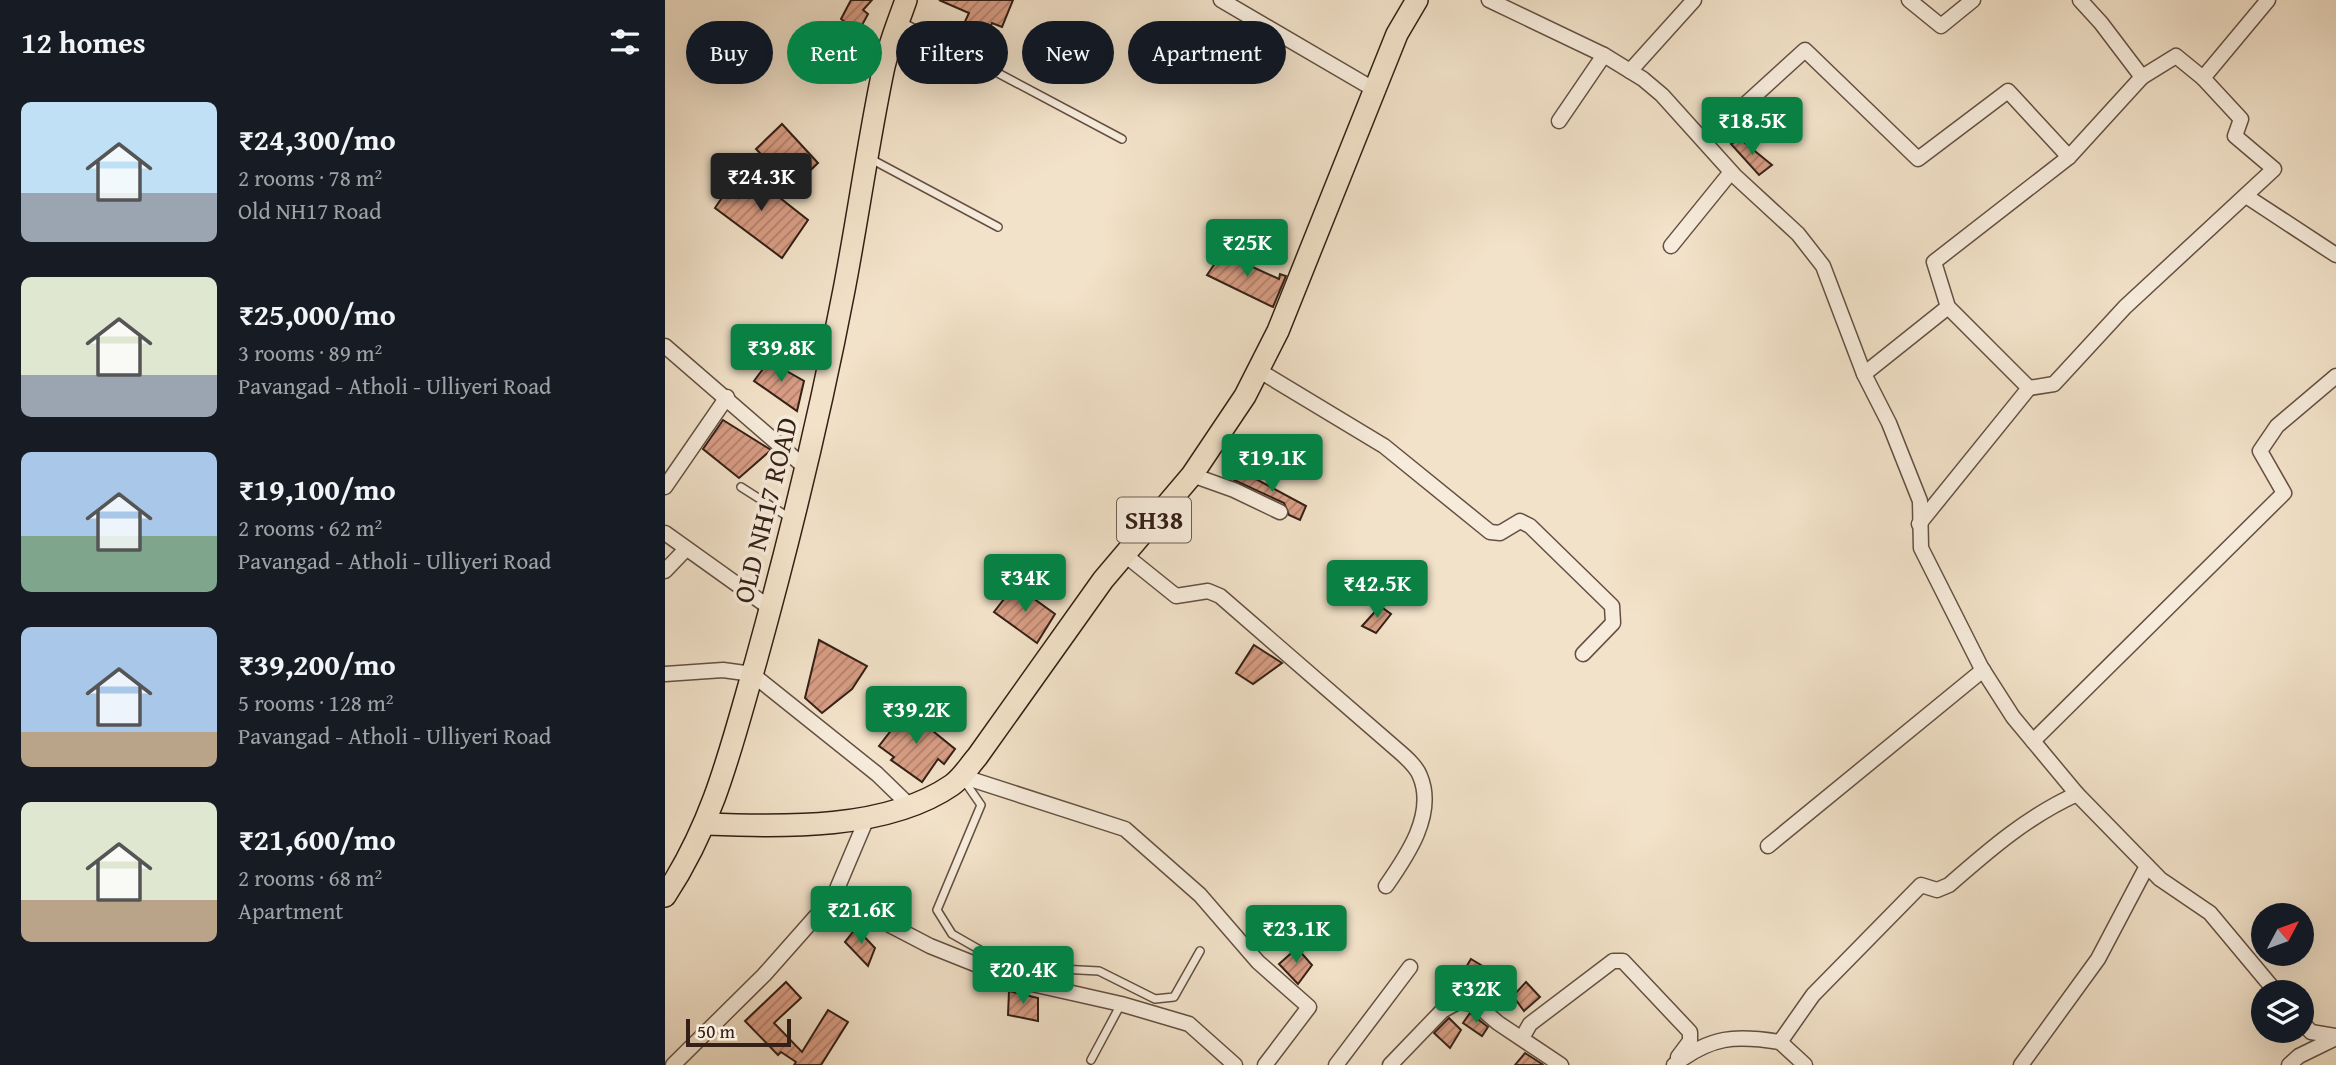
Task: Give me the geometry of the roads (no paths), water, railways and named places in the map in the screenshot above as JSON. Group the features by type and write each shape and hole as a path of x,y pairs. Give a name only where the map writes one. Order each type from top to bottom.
{"main road":[{"name":"SH38","path":"706,824 763,826 867,818 923,802 961,776 1125,555 1192,475 1245,396 1278,331 1397,34 1417,0"},
{"name":"OLD NH17 ROAD","path":"665,896 706,824 752,674 794,520 807,469 884,68 902,10"}],"street":[{"path":"1221,0 1375,90"},
{"path":"1489,0 1604,55 1662,95 1731,172 1798,234 1823,266 1864,374 1889,423 1920,501 1921,548 1983,670 2032,741 2077,794 2160,879 2210,913 2266,980"},
{"path":"1630,71 1694,0"},
{"path":"1909,0 1941,26 1973,0"},
{"path":"2080,0 2142,77"},
{"path":"2203,78 2268,0"},
{"path":"1705,141 1805,50 1918,159 2008,91 2069,157"},
{"path":"1559,121 1604,55"},
{"path":"1919,524 2029,388 2054,384 2125,307 2274,169 2235,136 2241,119 2203,78 2176,56 2142,77 2069,157 1934,262 1948,307 2029,388"},
{"path":"1671,246 1731,172"},
{"path":"2246,196 2336,255"},
{"path":"1864,374 1948,307"},
{"path":"665,346 807,469"},
{"path":"1258,370 1384,446 1490,532 1500,533 1520,522 1530,526 1612,606 1613,623 1583,654"},
{"path":"2032,741 2284,493 2260,451 2277,426 2336,376"},
{"path":"665,487 727,397"},
{"path":"1192,475 1234,490 1279,512"},
{"path":"665,533 770,608"},
{"path":"665,571 686,549"},
{"path":"1125,555 1176,596 1208,591 1220,596 1410,763 1420,775 1424,811 1409,853 1386,886"},
{"path":"665,674 723,670 752,674 877,774 910,806"},
{"path":"1768,846 1811,808 1983,670"},
{"path":"961,776 1125,829 1200,895 1258,962 1309,1007 1265,1065"},
{"path":"1780,1042 1829,976 1921,885 1937,890 1949,885 2012,832 2050,806 2077,794"},
{"path":"673,1065 764,975 834,896 867,818"},
{"path":"2021,1065 2098,959 2147,866"},
{"path":"834,896 930,946 1015,980 1121,1004 1189,1024 1235,1065"},
{"path":"1522,1038 1530,1024 1571,992 1613,961 1623,961 1690,1032 1690,1041 1677,1055 1677,1062 1735,1036 1780,1042 1805,1065"},
{"path":"1336,1065 1410,967"},
{"path":"1389,1065 1442,1011 1458,1002 1476,1004 1561,1065"},
{"path":"2314,1033 2336,1037"},
{"path":"2289,1065 2299,1056 2336,1037"}],"lane":[{"path":"902,10 1122,139"},
{"path":"868,158 997,227"},
{"path":"741,487 794,520"},
{"path":"961,776 981,805 937,910 952,933 987,954 1041,968 1099,971 1155,999 1174,997 1200,951"},
{"path":"1091,1060 1121,1004"}]}
